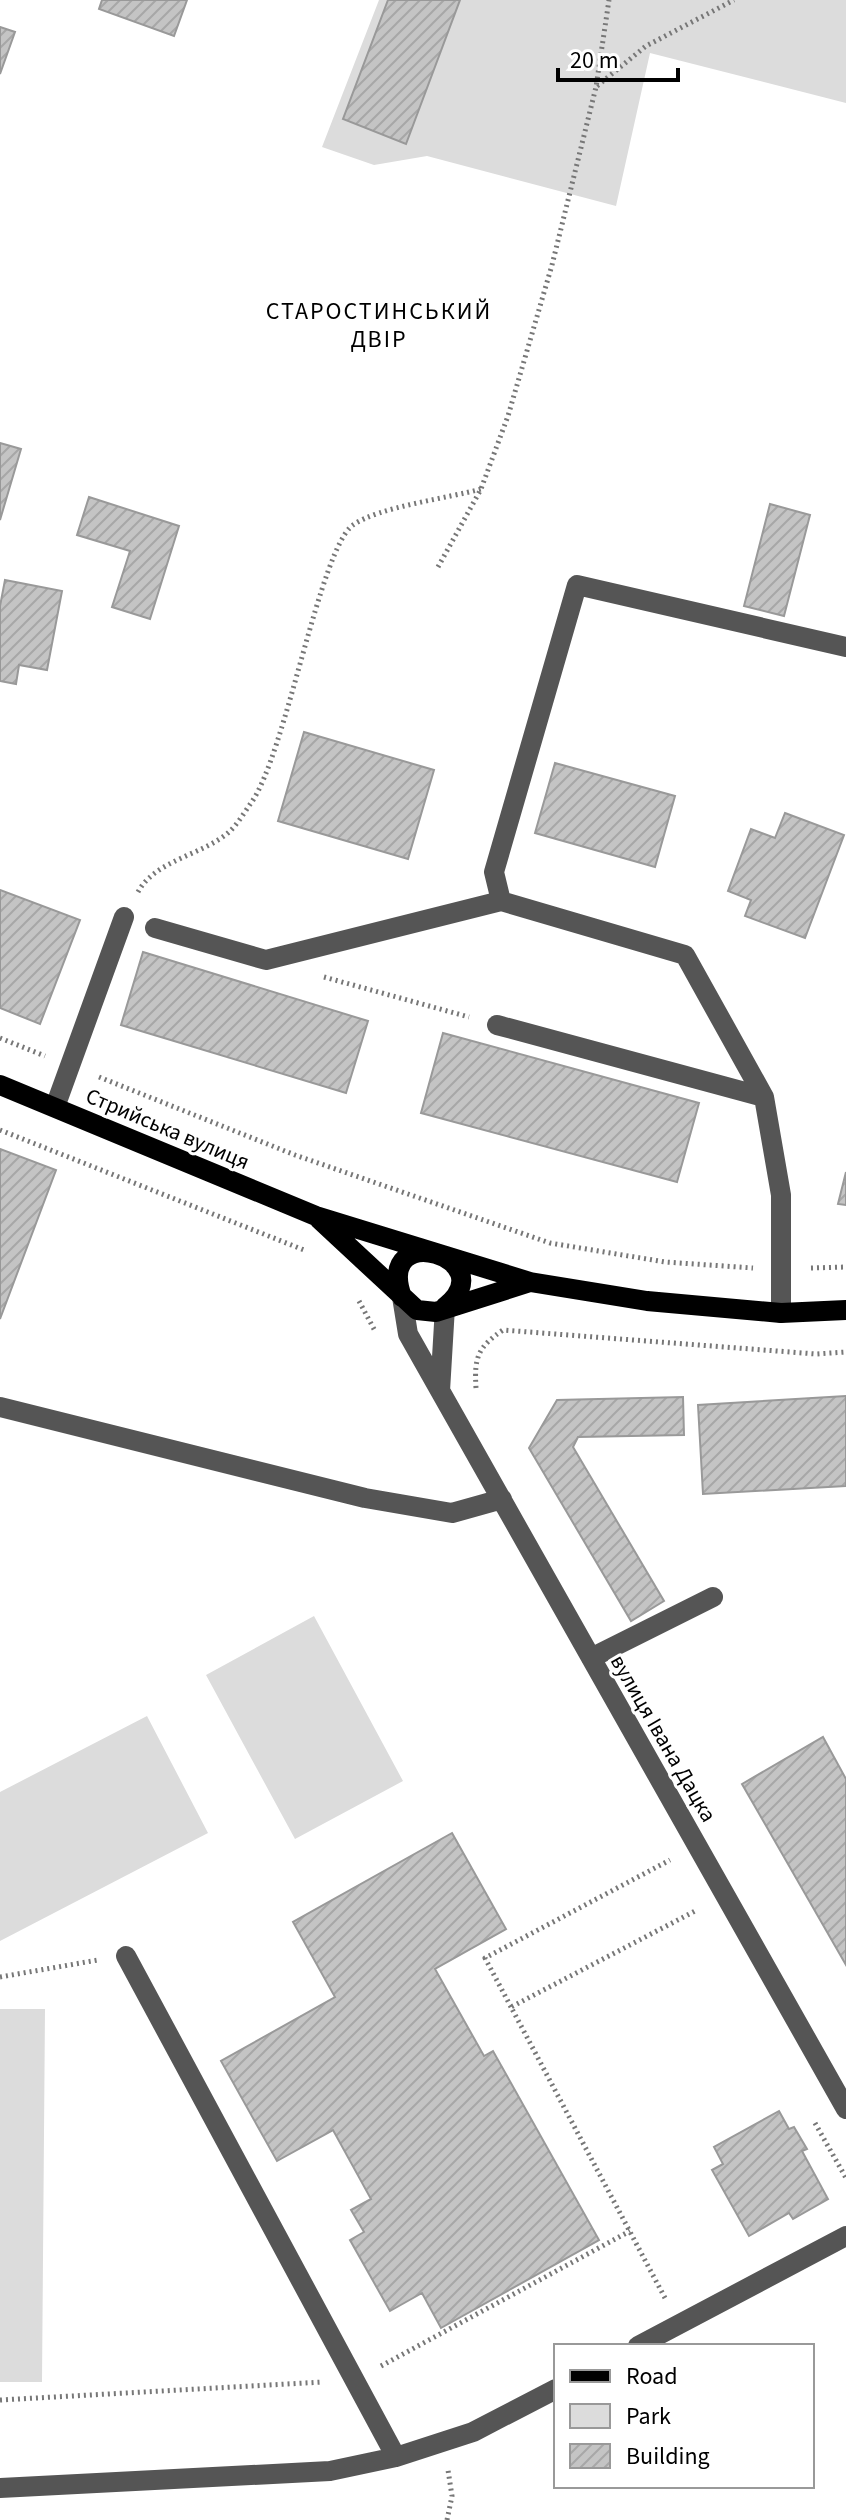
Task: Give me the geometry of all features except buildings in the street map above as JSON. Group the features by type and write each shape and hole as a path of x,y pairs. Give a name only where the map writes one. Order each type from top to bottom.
{"main road":[{"name":"Стрийська вулиця","path":"0,1085 316,1216 530,1282 647,1301 781,1313 846,1310"},
{"name":"Стрийська вулиця","path":"316,1216 417,1310 436,1312 530,1282"},
{"path":"402,1297 398,1279 405,1261 420,1252 437,1251 452,1261 459,1276 457,1293 445,1307"}],"street":[{"path":"501,901 494,872 577,585 846,647"},
{"path":"155,928 266,960 501,901 685,955 764,1097 781,1195 781,1313"},
{"path":"55,1107 124,917"},
{"path":"497,1025 764,1097"},
{"name":"вулиця Івана Дацка","path":"402,1297 408,1334 846,2109"},
{"path":"440,1391 445,1307"},
{"path":"0,1407 365,1498 452,1513 502,1499"},
{"path":"591,1658 713,1597"},
{"path":"126,1956 396,2457"},
{"path":"642,2344 846,2236"},
{"path":"0,2488 330,2471 396,2457 473,2432 554,2390"}],"path":[{"path":"438,567 481,489 508,416 552,265 596,87 609,0"},
{"path":"596,87 646,46 734,0"},
{"path":"124,917 143,883 228,833 254,800 287,710 336,550 350,526 374,515 481,489"},
{"path":"389,996 497,1025"},
{"path":"0,1038 295,1155 550,1243 665,1262 781,1270 846,1267"},
{"path":"0,1130 315,1254"},
{"path":"351,1287 381,1342"},
{"path":"663,1847 677,1872"},
{"path":"670,1860 485,1958 679,2325"},
{"path":"691,1897 705,1923"},
{"path":"511,2007 697,1910"},
{"path":"0,1977 126,1956"},
{"path":"809,2111 846,2178"},
{"path":"441,2443 452,2496 447,2520"}],"green space":[{"path":"379,0 846,0 846,103 650,53 616,206 427,156 374,165 322,147"},
{"path":"314,1616 403,1781 295,1839 206,1675"},
{"path":"147,1716 208,1833 0,1941 0,1792"},
{"path":"0,2009 45,2009 42,2382 0,2382"}],"district":[{"name":"СТАРОСТИНСЬКИЙ ДВІР","path":"379,325"}]}
